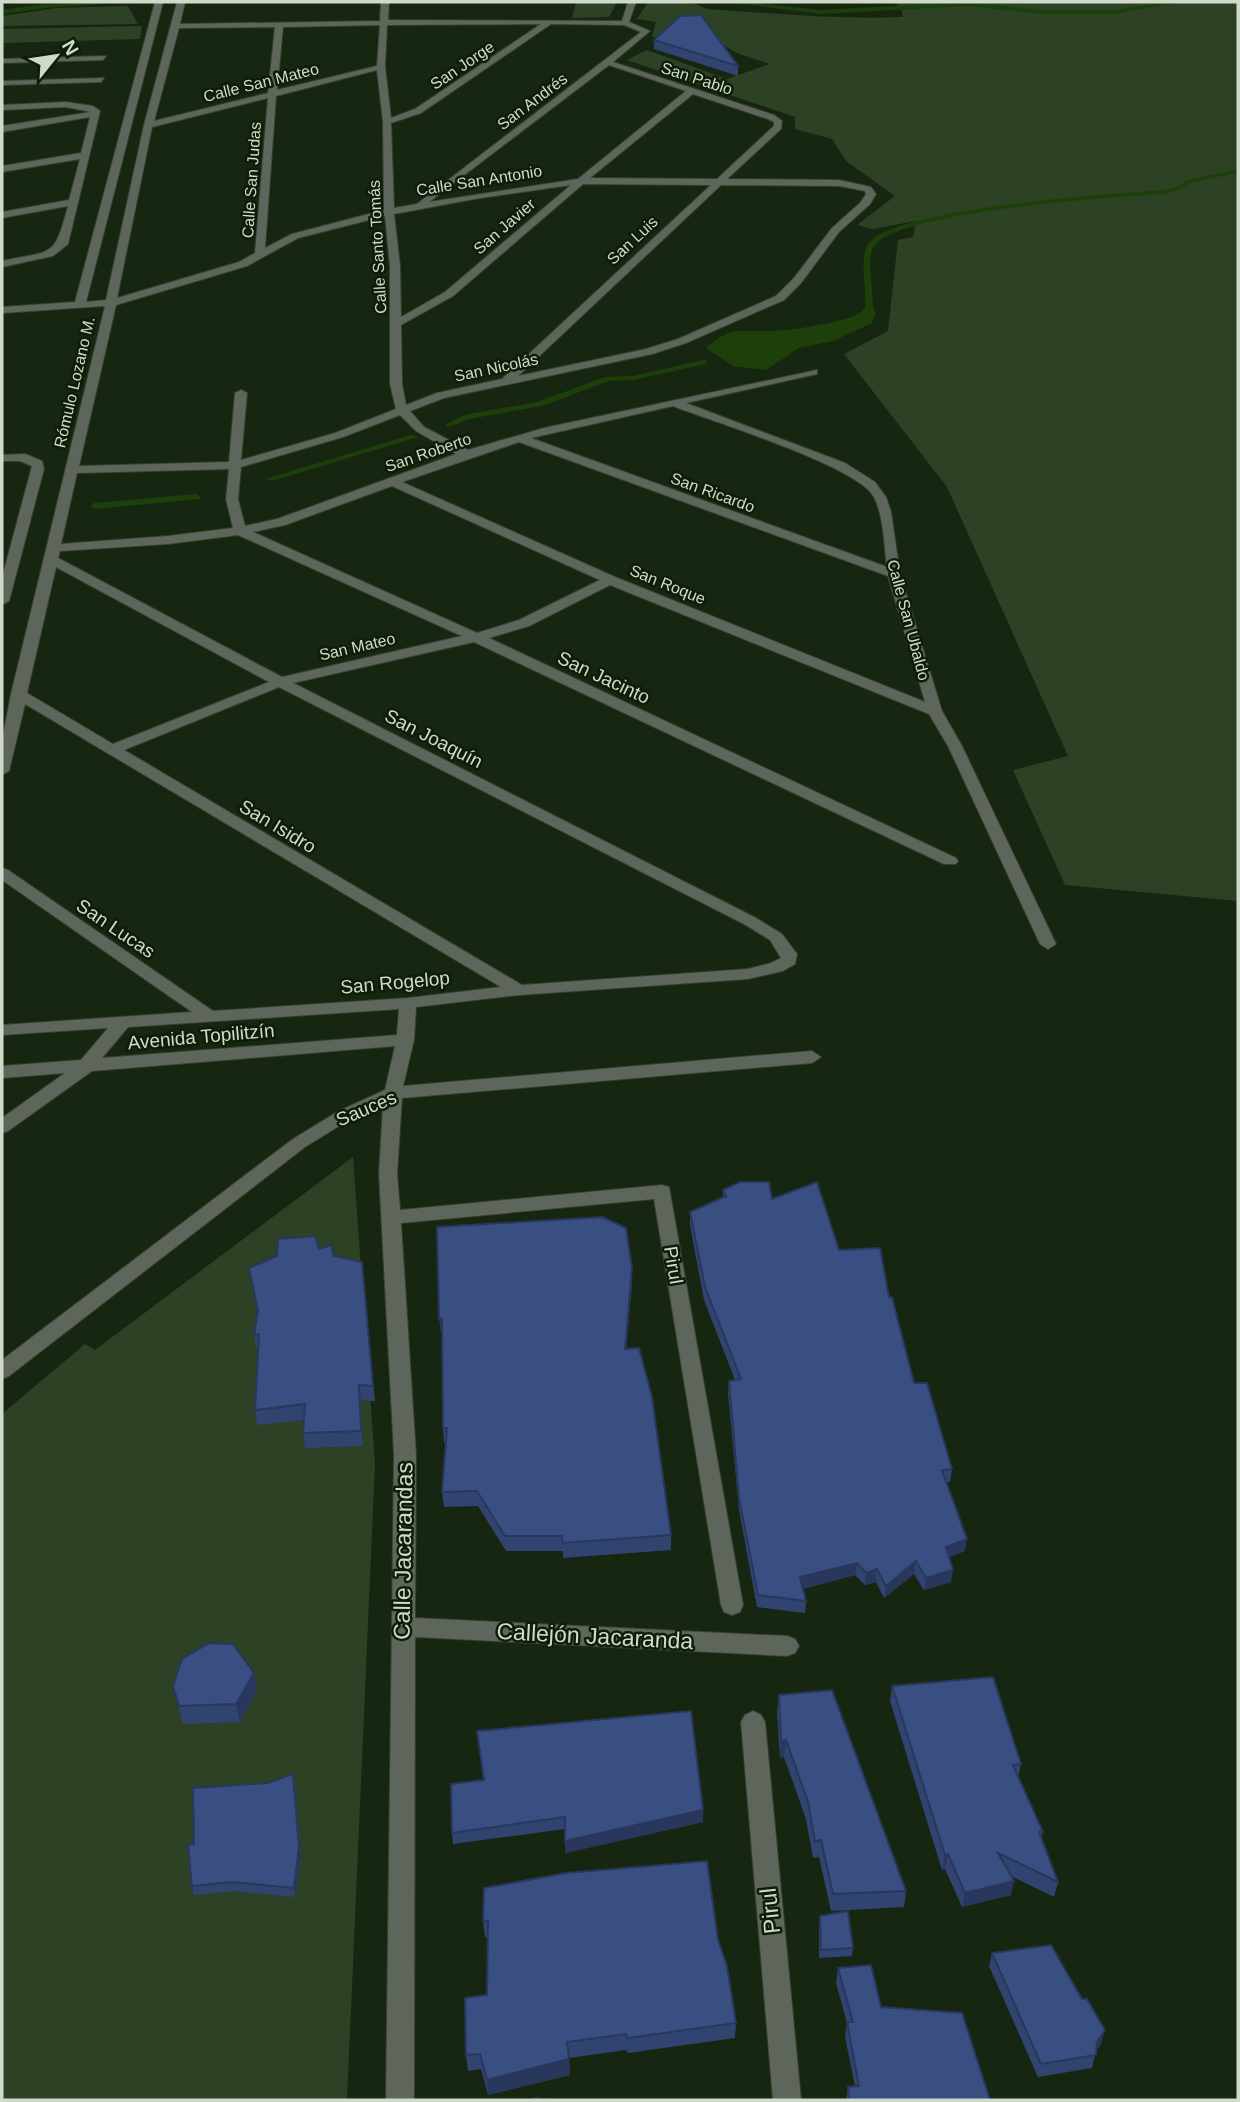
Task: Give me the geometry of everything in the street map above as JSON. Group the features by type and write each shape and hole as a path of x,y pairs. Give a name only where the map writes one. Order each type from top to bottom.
{"street":[{"path":"80,304 159,2"},
{"name":"Rómulo Lozano M.","path":"2,771 111,303 148,125 181,2"},
{"name":"Calle Santo Tomás","path":"386,2 381,66 387,122 389,212 397,323 396,384 402,410"},
{"path":"175,26 625,23 632,2"},
{"name":"San Jorge","path":"387,122 418,111 549,22"},
{"name":"San Andrés","path":"416,206 646,31 625,23"},
{"name":"Calle San Judas","path":"260,255 279,24"},
{"path":"2,61 103,58"},
{"name":"San Pablo","path":"607,62 778,121"},
{"name":"Calle San Mateo","path":"148,125 381,66"},
{"path":"140,78 163,77"},
{"path":"2,83 102,80"},
{"name":"San Javier","path":"397,323 449,294 691,91"},
{"path":"2,107 93,110"},
{"path":"2,129 93,110"},
{"path":"2,264 57,251 66,236 93,110"},
{"name":"San Luis","path":"506,381 717,182 777,130 778,121"},
{"path":"2,170 85,155"},
{"name":"Calle San Antonio","path":"2,310 111,303 225,270 295,236 416,206 581,181 839,183 869,189"},
{"name":"San Nicolás","path":"71,470 235,465 305,446 441,395 648,352 682,341 780,298 793,287 835,230 871,199 869,189"},
{"path":"2,215 72,202"},
{"name":"San Roberto","path":"51,554 240,531 281,522 467,454 554,428 813,372"},
{"path":"240,531 232,499 241,393"},
{"name":"Calle San Ubaldo","path":"675,403 841,466 871,485 880,497 885,512 894,575 935,711 955,746 1048,944"},
{"path":"402,410 420,429 449,447 467,454"},
{"name":"San Ricardo","path":"522,439 894,575"},
{"path":"2,458 32,460 38,464 5,579 2,601"},
{"name":"San Roque","path":"391,481 610,580 935,711"},
{"name":"San Jacinto","path":"240,531 475,637 950,861"},
{"name":"San Joaquín","path":"51,554 280,682 766,930 784,945 789,960"},
{"name":"San Mateo","path":"112,750 280,682 524,624 610,580"},
{"name":"San Isidro","path":"19,694 519,990"},
{"name":"San Lucas","path":"2,873 208,1015"},
{"name":"San Rogelop","path":"2,1030 408,1003 519,990 748,974 777,967 789,960"},
{"name":"Calle Jacarandas","path":"400,2100 405,1455 388,1174 393,1093 405,1040 408,1003"},
{"path":"2,1127 85,1067 124,1021"},
{"name":"Avenida Topilitzín","path":"2,1072 405,1040"},
{"name":"Sauces","path":"2,1371 299,1143 343,1116 393,1093 812,1057"},
{"name":"Pirul","path":"392,1217 662,1192 732,1605"},
{"name":"Callejón Jacaranda","path":"402,1627 787,1646"},
{"name":"Pirul","path":"753,1721 787,2100"}],"shaded area":[{"path":"576,2 617,2 609,17 572,18"},
{"path":"648,2 691,2 707,9 878,18 903,17 895,2 1238,2 1238,901 1065,885 1013,770 1068,756 947,487 844,354 888,331 898,240 913,237 916,221 872,229 857,225 895,196 846,161 832,139 795,129 795,117 627,60 647,50 727,79 770,64 739,54 702,33 661,40 652,36 656,22 637,19"},
{"path":"128,6 138,24 2,26 2,16 56,8"},
{"path":"142,26 140,39 2,43 2,29"},
{"path":"870,303 876,312 872,323 833,341 799,348 766,370 733,366 706,348 723,336 737,331 772,331 841,320 858,314"},
{"path":"353,1157 375,1464 347,2100 2,2100 2,1414 85,1344 95,1350"}],"building":[{"path":"701,15 738,66 654,40 680,16"},
{"path":"740,1182 769,1182 772,1199 817,1182 839,1250 880,1248 889,1297 892,1297 914,1383 927,1383 952,1469 942,1470 967,1539 946,1547 953,1570 926,1578 916,1561 886,1586 877,1569 866,1573 857,1563 800,1577 806,1601 758,1595 739,1498 729,1381 741,1379 705,1287 690,1212 726,1196 723,1190"},
{"path":"602,1217 626,1228 632,1268 625,1349 639,1348 652,1397 671,1535 563,1543 562,1536 505,1536 477,1491 442,1492 447,1428 443,1428 442,1319 439,1319 437,1227"},
{"path":"315,1236 319,1249 331,1245 334,1256 362,1262 373,1386 359,1385 361,1431 303,1433 305,1404 255,1410 259,1334 254,1335 258,1311 249,1268 277,1256 278,1239"},
{"path":"209,1643 233,1644 254,1673 236,1704 179,1706 173,1686 182,1659"},
{"path":"993,1677 1021,1764 1013,1765 1043,1832 1039,1832 1058,1882 998,1853 1014,1881 965,1893 948,1854 945,1855 892,1686"},
{"path":"832,1690 906,1891 833,1894 821,1840 815,1841 808,1802 786,1740 781,1741 779,1695"},
{"path":"691,1711 703,1810 565,1841 565,1817 452,1833 451,1784 484,1780 477,1731"},
{"path":"293,1774 299,1847 294,1888 232,1882 192,1886 188,1845 194,1844 193,1788 268,1783"},
{"path":"707,1861 718,1940 727,1966 736,2023 628,2038 626,2034 567,2042 569,2059 487,2080 480,2054 466,2055 465,1998 487,1995 488,1921 483,1921 484,1888 566,1873"},
{"path":"848,1911 853,1948 821,1950 820,1916"},
{"path":"1051,1945 1082,1999 1087,1999 1105,2030 1097,2042 1096,2055 1041,2064 992,1953"},
{"path":"871,1965 881,2007 962,2013 990,2100 849,2100 848,2087 859,2086 847,2022 853,2022 838,1968"}],"waterway":[{"path":"2,12 46,6 126,2"},
{"path":"731,2 820,12 970,4 1041,12 1114,12 1176,2"},
{"path":"868,317 869,253 872,244 888,232 919,222 1008,207 1164,192 1177,189 1190,181 1238,171"},
{"path":"449,425 467,417 539,404 608,379 633,378 703,362"},
{"path":"269,479 414,437"},
{"path":"94,506 197,497"}]}
